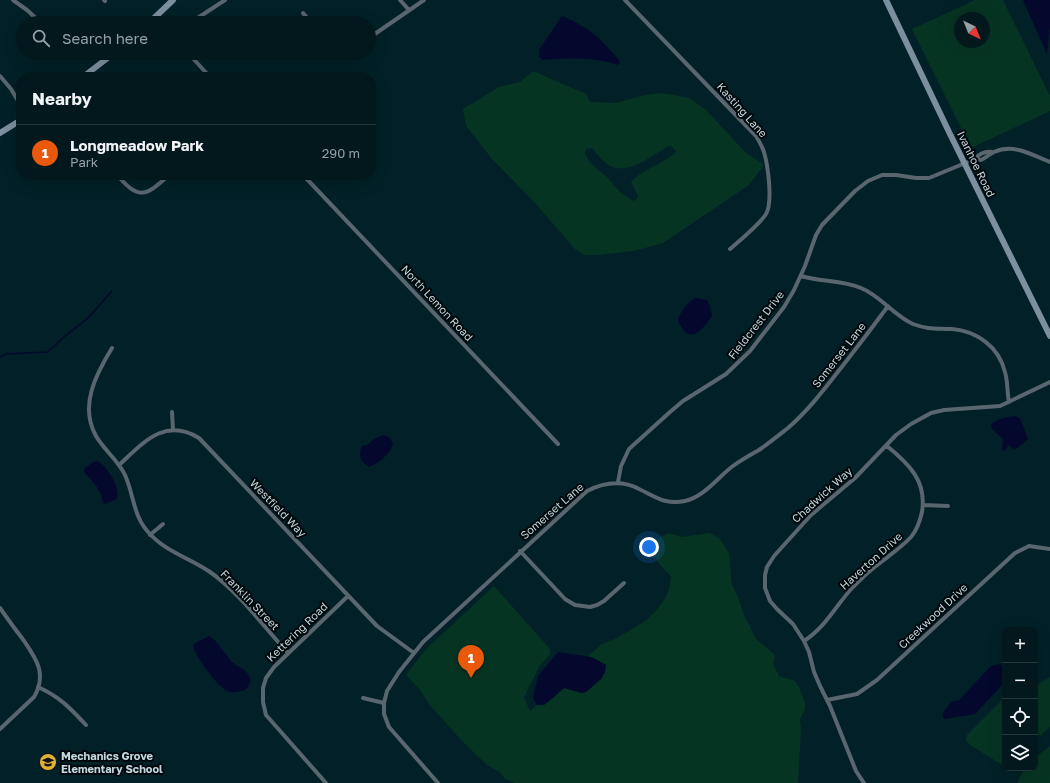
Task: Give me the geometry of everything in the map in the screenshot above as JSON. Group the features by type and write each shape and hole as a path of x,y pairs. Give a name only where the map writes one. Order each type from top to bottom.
{"main road":[{"path":"156,16 173,0"},
{"name":"Ivanhoe Road","path":"886,0 1050,336"},
{"path":"90,72 105,60"},
{"path":"0,132 16,123"}],"street":[{"path":"13,0 33,16"},
{"path":"201,16 225,0"},
{"path":"400,0 409,10"},
{"path":"376,33 424,0"},
{"name":"Kasting Lane","path":"625,0 756,136 761,144 767,168 770,200 769,208 762,218 730,250"},
{"path":"302,13 305,16"},
{"path":"194,60 205,72"},
{"path":"0,76 16,98"},
{"name":"Fieldcrest Drive","path":"618,482 620,466 630,449 683,401 726,374 742,360 784,307 801,276 816,235 822,225 845,200 868,181 882,176 891,175 929,178 975,159 978,155 986,151 992,152 1000,149 1018,149 1050,162"},
{"path":"122,180 128,187 140,193 147,192 155,188 164,180"},
{"name":"North Lemon Road","path":"308,180 558,444"},
{"path":"801,276 849,284 860,288 873,294 898,316 921,327 936,330 962,330 983,339 997,354 1003,365 1007,380 1009,402"},
{"name":"Somerset Lane","path":"384,703 387,691 399,672 423,642 587,490 602,484 618,482 639,489 657,499 670,502 686,501 702,493 734,465 760,449 780,434 807,409 828,385 888,306"},
{"name":"Franklin Street","path":"112,348 94,382 90,394 89,414 96,436 119,465 127,482 138,518 150,534 166,548 200,565 218,578 232,591 288,653"},
{"name":"Chadwick Way","path":"864,783 856,771 814,672 809,652 804,641 793,624 777,610 770,601 765,588 765,575 767,567 774,556 806,520 855,478 896,435 911,424 931,413 954,409 990,408 1000,406 1050,382"},
{"path":"172,412 173,430"},
{"name":"Westfield Way","path":"119,465 149,438 159,433 173,430 191,434 199,438 377,626 414,653"},
{"name":"Haverton Drive","path":"804,641 814,635 825,624 852,588 874,567 902,546 911,536 918,524 923,505 921,486 917,477 904,460 887,446"},
{"path":"923,505 948,506"},
{"path":"150,534 163,524"},
{"name":"Creekwood Drive","path":"827,700 857,694 877,680 1015,553 1029,546 1050,549"},
{"path":"520,551 565,599 575,605 590,607 597,605 604,601 624,583"},
{"name":"Kettering Road","path":"326,783 269,719 264,708 262,696 266,678 274,667 348,596"},
{"path":"0,608 36,660 40,676 34,697 0,729"},
{"path":"38,687 51,692 65,702 86,725"},
{"path":"364,698 384,703 384,714 389,727 438,783"}],"green space":[{"path":"975,0 1003,0 1050,96 1050,111 971,148 912,29"},
{"path":"533,71 586,94 590,102 615,103 645,95 660,93 691,99 706,110 745,152 764,165 749,185 663,243 634,251 584,255 575,249 535,203 492,159 466,126 463,109 499,87 520,82","holes":["671,146 676,151 666,160 641,173 631,182 638,196 634,201 621,193 606,176 590,163 585,154 586,149 592,148 610,166 625,168 640,163 667,147"]},
{"path":"669,533 682,537 710,533 720,539 729,553 732,585 744,615 756,639 775,655 773,664 779,676 795,681 799,687 805,703 805,709 800,719 801,730 798,783 514,783 505,779 501,773 487,765 462,741 428,703 421,691 406,675 426,649 494,586 550,649 550,654 539,667 524,697 530,711 537,705 548,702 564,688 582,693 586,692 601,679 605,672 606,665 588,656 602,644 615,639 644,622 655,612 664,600 669,590 671,576 660,565 653,553 652,548 660,538"},
{"path":"1050,677 1050,727 1040,736 1038,733 1038,684"},
{"path":"1002,700 1002,765 970,745 966,740 967,735"},
{"path":"1050,746 1050,783 1018,783 1020,776 1024,771 1038,771 1038,756"}],"water":[{"path":"1023,0 1050,0 1050,27 1047,54"},
{"path":"562,16 580,24 594,34 612,52 620,63 617,65 609,62 580,59 542,60 539,56 539,50"},
{"path":"695,298 707,300 712,316 704,327 695,334 691,335 686,333 678,320 689,302"},
{"path":"1014,416 1020,418 1028,439 1014,450 1008,445 1006,450 1003,451 1003,439 992,429 991,424 999,419"},
{"path":"383,435 389,437 393,444 392,447 384,458 369,467 364,463 360,455 362,446 367,445 374,439"},
{"path":"98,461 106,468 117,489 117,499 105,504 103,503 101,494 97,487 84,472 84,469 93,462"},
{"path":"209,636 218,644 232,662 248,674 250,682 245,690 230,692 225,690 203,665 193,646 195,643"},
{"path":"558,652 591,657 606,665 605,672 601,679 586,692 582,693 564,688 544,705 537,705 533,698 538,676"},
{"path":"1000,664 1002,666 1002,685 975,714 944,719 942,714 951,702 959,700 991,666"}],"waterway":[{"path":"0,357 6,354 48,352 88,318 112,291"}],"place":[{"name":"Longmeadow Park","path":"471,678"},
{"name":"Mechanics Grove Elementary School","path":"48,762"}]}
